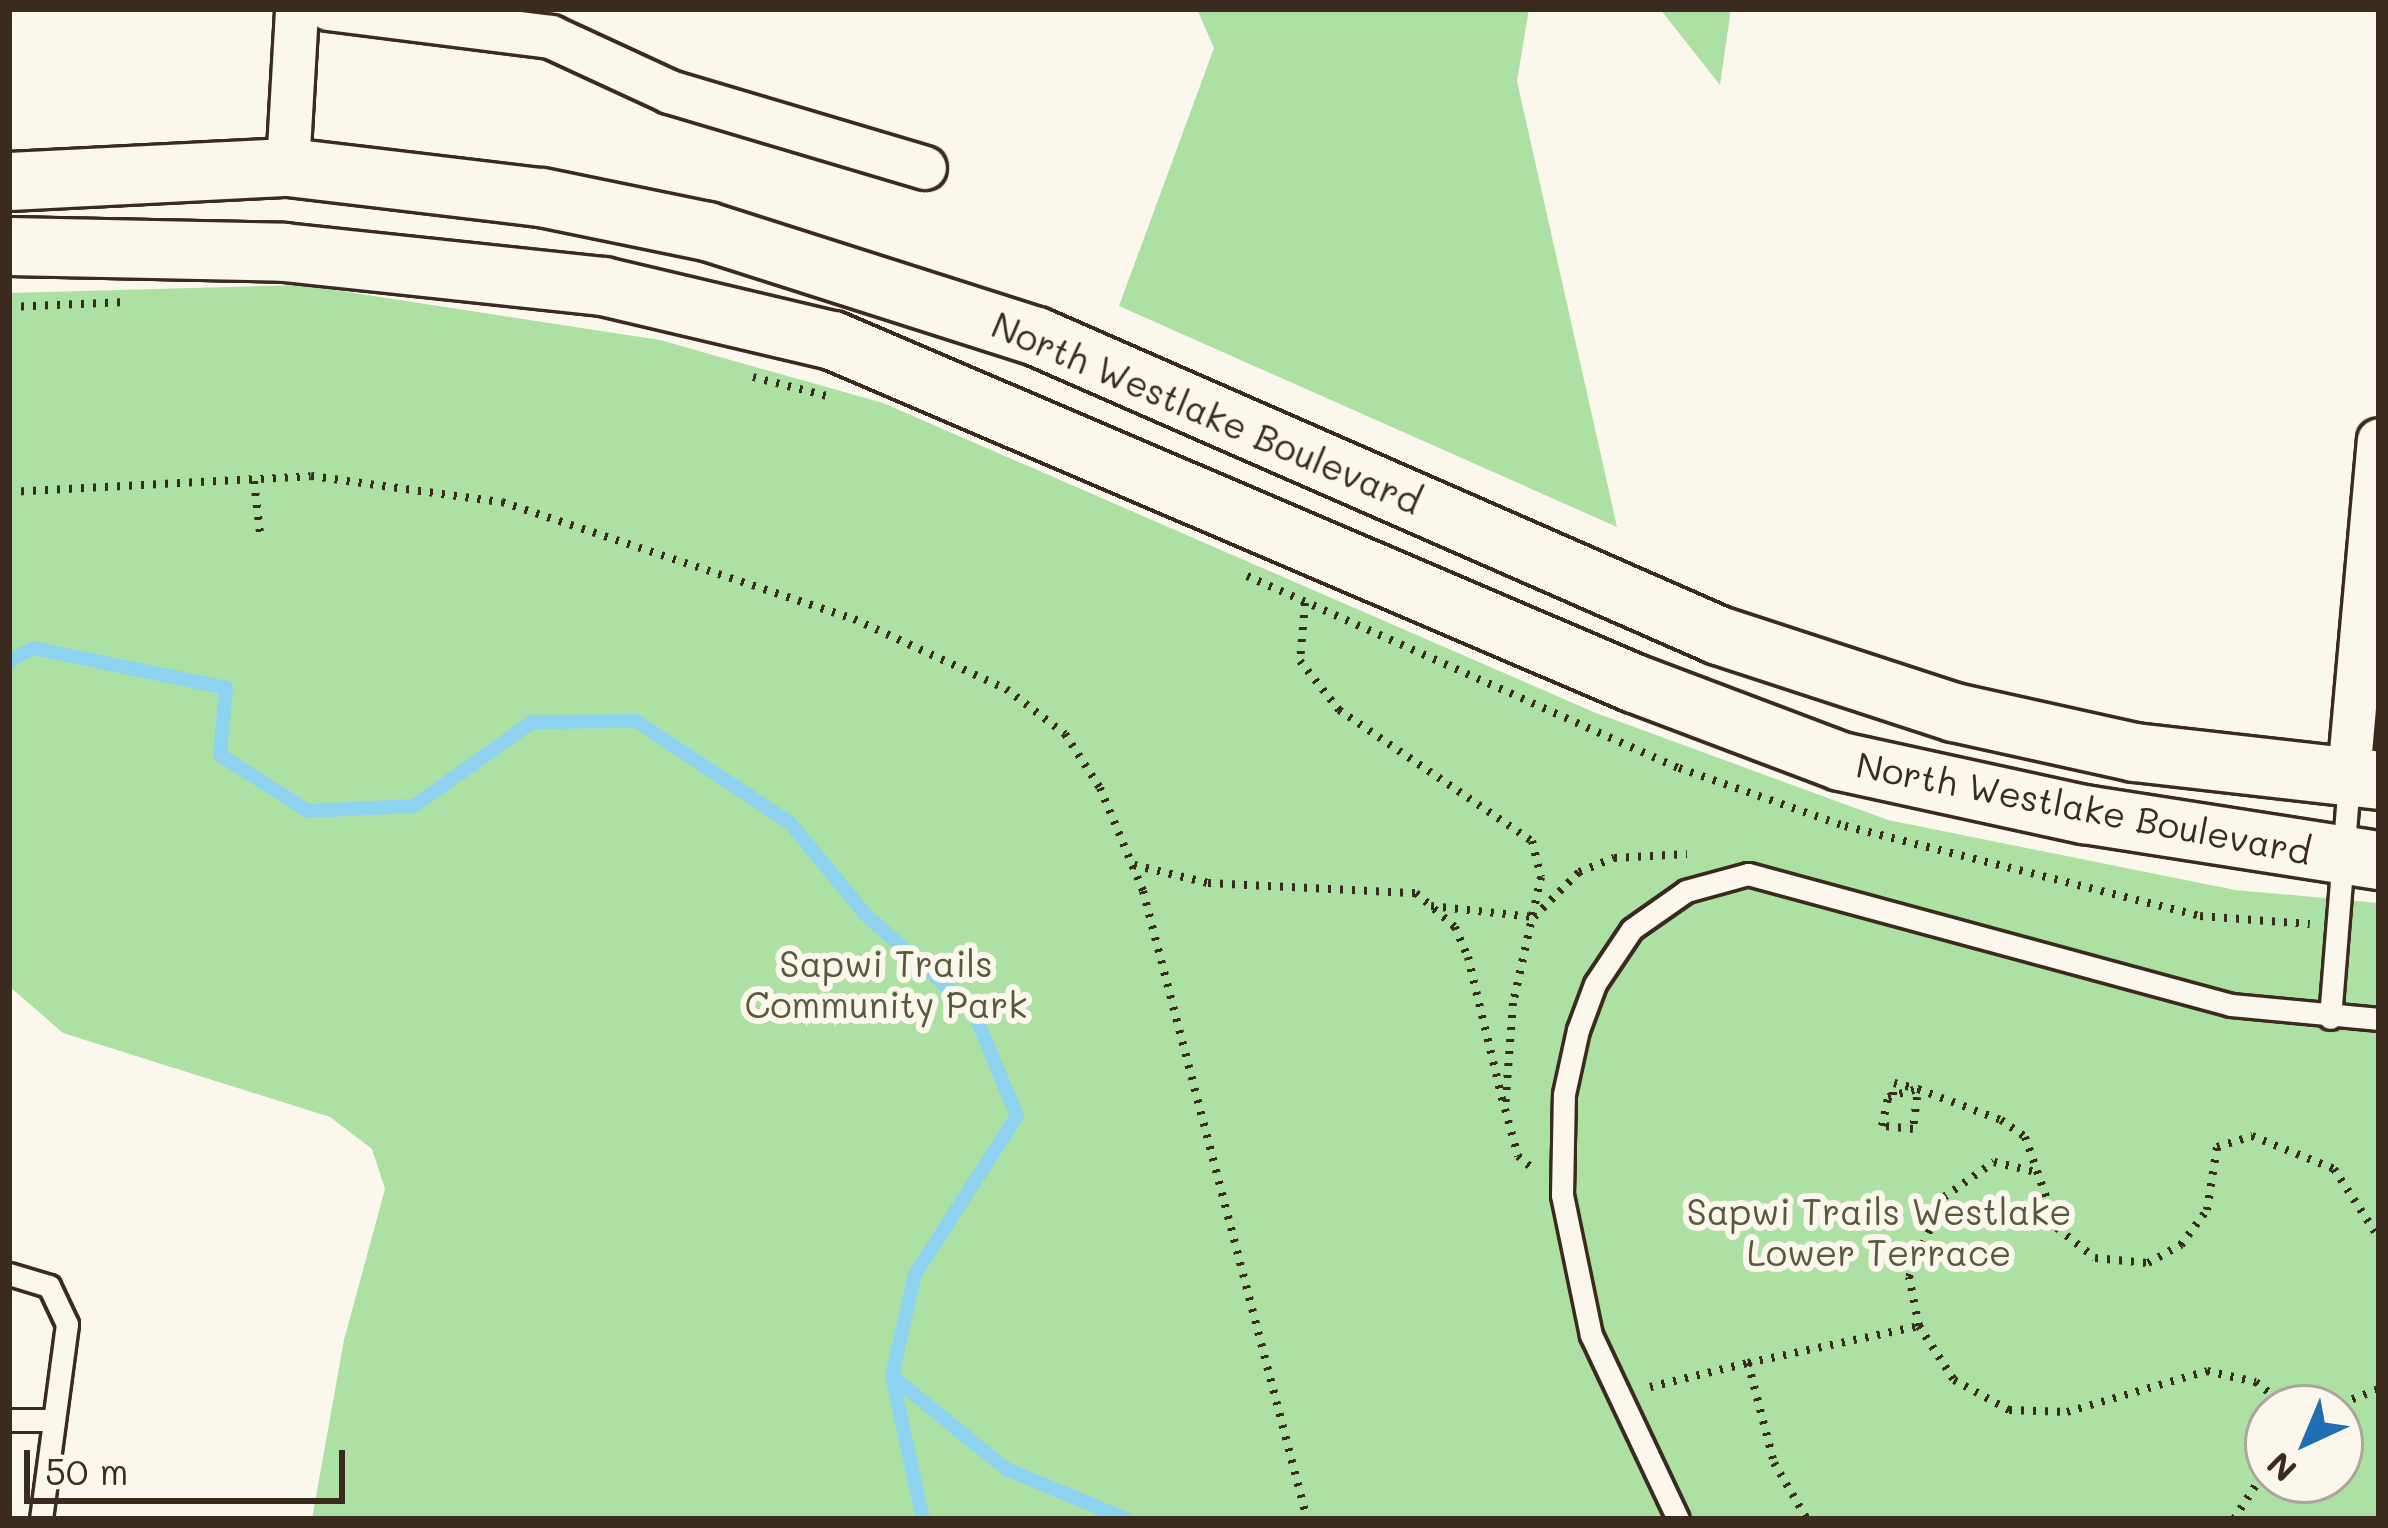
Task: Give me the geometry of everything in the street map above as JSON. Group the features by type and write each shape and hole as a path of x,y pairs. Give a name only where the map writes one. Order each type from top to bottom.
{"main road":[{"name":"North Westlake Boulevard","path":"9,181 288,166 541,197 872,277 1057,345 1718,635 1954,712 2089,742 2364,778"},
{"name":"North Westlake Boulevard","path":"9,245 284,252 603,286 853,348 1328,552 1840,760 2361,858"}],"street":[{"path":"288,166 297,9"},
{"path":"329,9 552,23 670,92 925,168"},
{"path":"2364,778 2379,440"}],"lane":[{"path":"2330,1018 2337,927 2361,858 2364,778"},
{"path":"1678,1519 1620,1409 1591,1335 1562,1195 1564,1094 1594,984 1632,929 1686,890 1748,874 2231,1005 2330,1018 2379,1019"},
{"path":"9,1274 49,1286 62,1301 54,1420 40,1519"},
{"path":"9,1420 54,1420"}],"path":[{"path":"9,307 148,301"},
{"path":"742,374 854,404"},
{"path":"9,492 311,476 502,502 854,619 1006,689 1065,734 1132,865 1307,1519"},
{"path":"254,481 260,533"},
{"path":"1328,552 1305,603 1300,661 1339,710 1532,841 1541,877 1513,1003 1505,1109"},
{"path":"1241,574 1679,768 1845,826 2200,916 2337,927"},
{"path":"1534,917 1579,872 1614,858 1692,853"},
{"path":"1132,865 1208,883 1416,893 1468,957 1518,1156 1562,1195"},
{"path":"1431,906 1534,917"},
{"path":"1917,1093 1913,1129 1882,1126 1894,1083 2001,1120 2025,1137 2040,1173 2044,1205 2073,1245 2095,1258 2148,1263 2181,1245 2207,1210 2217,1147 2252,1136 2334,1169 2379,1238"},
{"path":"2040,1173 1994,1162 1944,1197 1909,1277 1919,1326 1954,1380 2009,1410 2067,1412 2206,1371 2258,1384"},
{"path":"1620,1409 1659,1381 1919,1326"},
{"path":"1748,1363 1774,1463 1807,1519"}],"green space":[{"path":"1197,9 1529,9 1517,81 1617,527 1119,306 1214,48"},
{"path":"1660,9 1731,9 1720,85"},
{"name":"Sapwi Trails Community Park","path":"302,285 660,340 883,403 1596,713 1888,820 2235,890 2379,903 2379,1519 312,1519 344,1340 385,1189 372,1149 330,1117 63,1033 9,986 9,293"}],"waterway":[{"path":"9,661 33,648 226,688 220,755 308,811 414,806 532,722 636,721 790,823 866,915 973,1010 1017,1116 915,1274 892,1376 923,1519"},
{"path":"892,1376 1006,1469 1126,1519"}],"park label":[{"name":"Sapwi Trails Westlake Lower Terrace","path":"1879,1230"}]}
